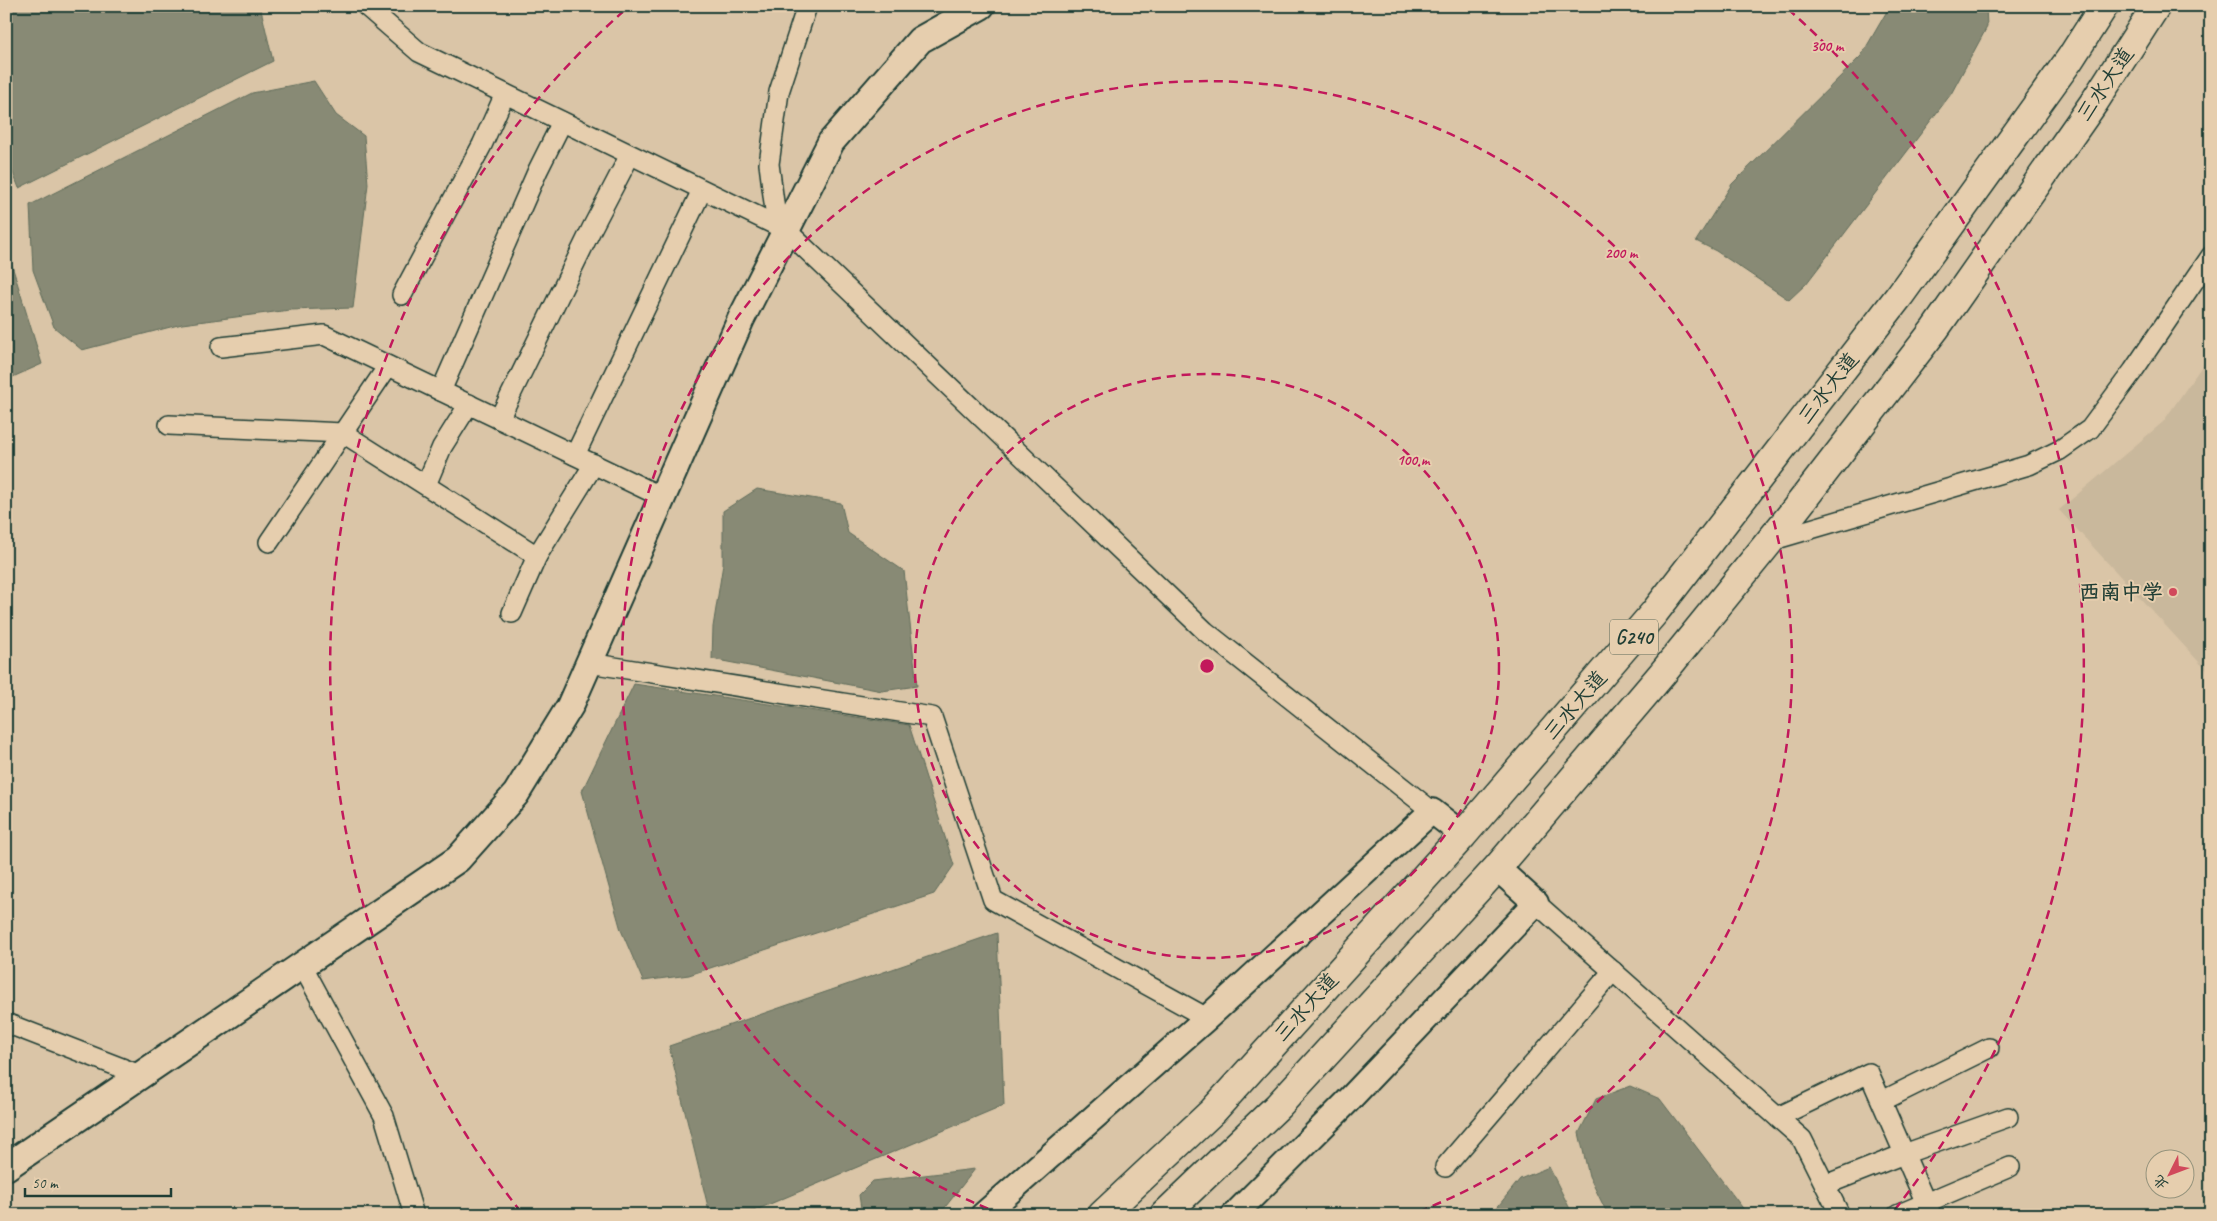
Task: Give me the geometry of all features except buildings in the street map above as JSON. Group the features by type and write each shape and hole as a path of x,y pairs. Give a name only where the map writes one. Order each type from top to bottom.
{"highway":[{"name":"三水大道","path":"1102,1215 1212,1110 1463,835 1660,606 1900,295 2070,59 2104,6"},
{"name":"三水大道","path":"1164,1215 1278,1106 1497,868 1662,674 1770,540 1935,329 2095,101 2156,6"}],"main road":[{"path":"6,1167 458,859 516,794 570,706 782,228 832,142 920,40 981,6"}],"street":[{"path":"366,6 419,52 782,228 1205,631 1463,835"},
{"path":"782,228 769,164 779,92 807,6"},
{"path":"402,295 482,145 505,94"},
{"path":"441,391 538,170 562,122"},
{"path":"498,419 630,155"},
{"path":"574,455 702,190"},
{"path":"1770,540 2029,465 2060,450 2090,429 2134,371 2211,256"},
{"path":"221,347 324,335 662,497"},
{"path":"269,542 388,366"},
{"path":"426,485 442,447 469,404"},
{"path":"168,425 343,432 537,556"},
{"path":"512,613 537,556 594,464"},
{"path":"588,663 932,717 993,900 1208,1018"},
{"path":"983,1215 1208,1018 1432,811"},
{"path":"1497,868 1802,1140 1840,1215"},
{"path":"1234,1215 1346,1103 1536,903"},
{"path":"302,965 384,1116 414,1215"},
{"path":"1445,1168 1613,971"},
{"path":"6,1024 140,1075"},
{"path":"1882,1101 1989,1048"},
{"path":"1778,1117 1869,1073 1928,1208"},
{"path":"1825,1185 1904,1154 2008,1117"},
{"path":"1897,1215 1928,1208 2010,1167"}],"shaded area":[{"path":"6,6 259,6 273,61 19,188 6,155"},
{"path":"1890,6 1986,6 1987,27 1951,94 1806,284 1789,300 1716,251 1696,241 1732,184 1861,56"},
{"path":"314,81 336,115 364,136 368,184 353,308 290,310 182,324 82,350 54,327 33,270 30,205 252,93"},
{"path":"6,246 42,364 6,380"},
{"name":"西南中学","path":"2211,353 2211,675 2059,510 2163,422"},
{"path":"757,489 841,503 848,533 904,571 917,686 882,691 712,659 713,627 723,564 723,511"},
{"path":"634,684 909,725 954,865 934,894 689,975 643,981 621,930 582,791"},
{"path":"997,933 1004,1105 744,1215 710,1215 669,1046"},
{"path":"1630,1086 1660,1099 1748,1215 1608,1215 1589,1176 1579,1133 1596,1099"},
{"path":"1549,1167 1573,1215 1491,1215 1520,1179"},
{"path":"975,1169 939,1215 862,1215 859,1195 873,1181"}],"place":[{"name":"西南中学","path":"2173,592"}]}
